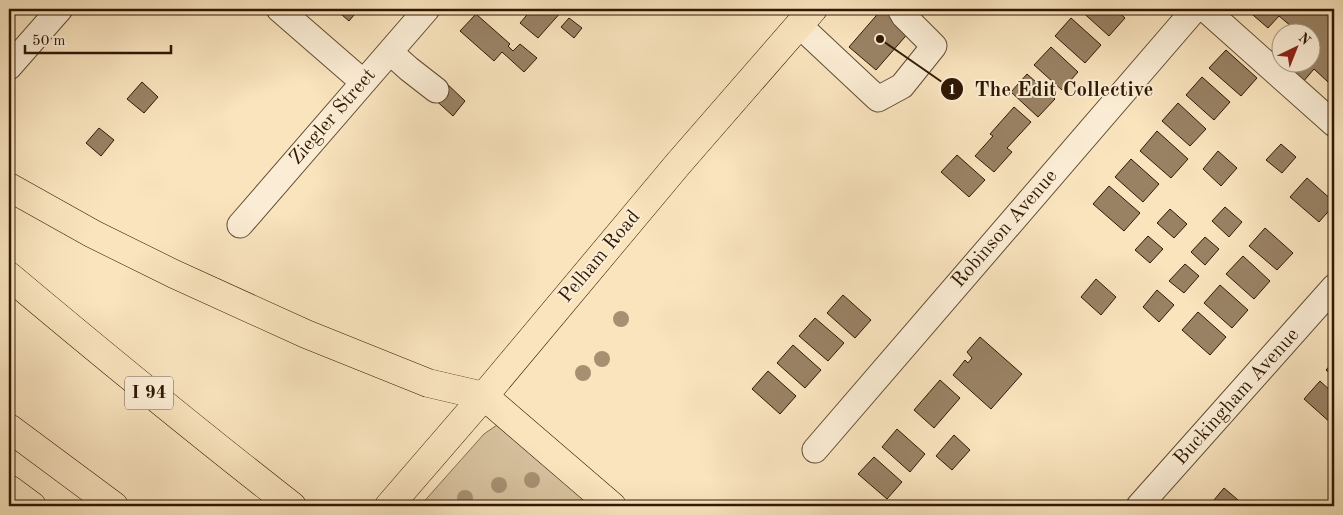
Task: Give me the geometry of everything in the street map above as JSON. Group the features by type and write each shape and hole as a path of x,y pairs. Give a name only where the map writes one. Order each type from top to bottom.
{"main road":[{"name":"Pelham Road","path":"389,506 484,396 678,164 806,17"},
{"path":"9,187 94,234 306,334 428,383 484,396 612,506"},
{"name":"I 94","path":"9,276 115,365 292,506"},
{"path":"9,428 114,506"},
{"path":"9,488 32,506"}],"street":[{"path":"9,67 60,9"},
{"path":"279,9 363,82"},
{"name":"Ziegler Street","path":"240,225 427,9"},
{"path":"806,17 878,99 902,86 934,46 900,9"},
{"name":"Robinson Avenue","path":"815,450 1195,9"},
{"path":"1205,9 1334,124"},
{"path":"390,52 436,90"},
{"name":"Buckingham Avenue","path":"1139,506 1334,287"}],"shaded area":[{"path":"497,425 592,506 420,506 484,434"}],"building":[{"path":"335,9 359,9 349,21"},
{"path":"532,9 560,9 562,11 538,38 520,23"},
{"path":"882,9 890,9 911,30 876,70 849,47"},
{"path":"1079,9 1115,9 1125,18 1109,36"},
{"path":"1246,9 1334,9 1334,75 1328,82 1317,72 1320,72 1320,22 1286,22 1279,16 1274,22 1270,22 1268,28"},
{"path":"476,14 510,44 508,46 513,51 520,44 537,58 524,72 502,52 494,61 460,31"},
{"path":"569,18 582,28 574,38 561,27"},
{"path":"1071,18 1101,45 1085,63 1055,36"},
{"path":"1051,47 1078,72 1062,90 1034,65"},
{"path":"1226,50 1257,78 1241,96 1209,68"},
{"path":"1292,72 1311,72 1303,82"},
{"path":"1027,74 1055,99 1038,117 1011,92"},
{"path":"1202,77 1230,102 1214,120 1186,95"},
{"path":"444,81 465,101 453,116 431,96"},
{"path":"142,82 158,97 144,113 127,99"},
{"path":"1178,103 1206,129 1190,146 1162,121"},
{"path":"1014,107 1031,122 1007,148 1012,152 994,172 975,156 993,136 990,134"},
{"path":"99,128 114,140 101,156 86,143"},
{"path":"1157,131 1188,159 1171,178 1140,151"},
{"path":"1281,144 1296,157 1282,173 1266,160"},
{"path":"1218,151 1237,168 1221,186 1203,169"},
{"path":"957,155 985,180 969,197 941,172"},
{"path":"1131,159 1159,184 1143,202 1115,177"},
{"path":"1307,178 1334,202 1334,205 1319,222 1290,197"},
{"path":"1109,186 1140,213 1124,231 1093,204"},
{"path":"1225,207 1242,222 1229,237 1212,221"},
{"path":"1170,209 1187,224 1174,238 1157,223"},
{"path":"1265,228 1293,253 1277,270 1249,246"},
{"path":"1148,236 1163,249 1150,263 1135,250"},
{"path":"1205,237 1219,249 1205,265 1191,252"},
{"path":"1243,256 1270,281 1254,299 1226,274"},
{"path":"1185,264 1199,276 1184,293 1169,281"},
{"path":"1096,279 1116,297 1101,315 1081,297"},
{"path":"1220,285 1248,310 1232,328 1204,303"},
{"path":"1157,290 1174,305 1159,322 1143,307"},
{"path":"843,295 871,320 855,338 827,313"},
{"path":"1198,312 1226,337 1210,355 1182,330"},
{"path":"815,318 844,343 828,361 799,336"},
{"path":"980,337 1022,374 991,409 953,375 965,360 968,363 972,358 967,352"},
{"path":"793,345 821,370 805,388 777,363"},
{"path":"1334,361 1334,377 1326,370"},
{"path":"768,371 796,396 780,414 752,389"},
{"path":"940,380 960,398 934,428 914,410"},
{"path":"1320,381 1334,394 1334,421 1332,424 1304,399"},
{"path":"897,429 925,454 910,472 882,447"},
{"path":"954,435 970,450 952,470 936,456"},
{"path":"874,457 902,482 887,499 858,474"},
{"path":"1224,488 1245,506 1209,506"}],"place":[{"name":"The Edit Collective","path":"880,39"}]}
